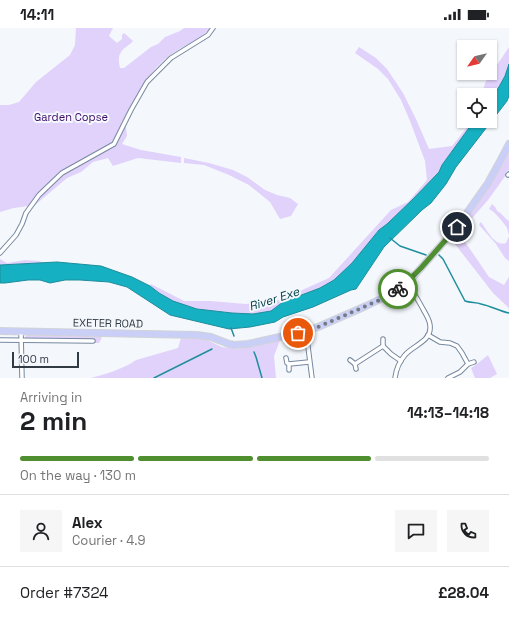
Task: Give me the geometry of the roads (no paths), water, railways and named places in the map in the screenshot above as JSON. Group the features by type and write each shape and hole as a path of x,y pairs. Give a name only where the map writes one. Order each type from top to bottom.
{"main road":[{"path":"306,331 382,299 407,282 443,244 462,221 488,183 509,144"},
{"name":"EXETER ROAD","path":"0,331 211,336 229,344 239,346 306,331"}],"street":[{"path":"0,253 16,235 26,213 38,195 62,173 114,144 147,82 171,58 208,35 213,28"},
{"path":"394,378 401,361 410,350 421,343 431,329 429,320 407,282"},
{"path":"306,331 312,378"},
{"path":"22,332 22,378"},
{"path":"428,335 440,342 450,343 457,346 468,364"},
{"path":"383,339 383,346 401,361"},
{"path":"0,340 93,341"},
{"path":"355,364 383,346"},
{"path":"286,358 287,363 289,364 289,370"},
{"path":"350,360 355,364 356,369"},
{"path":"289,364 309,362"},
{"path":"448,378 460,372 468,364 474,362"}],"water":[{"path":"509,64 509,96 497,114 497,90 505,76"},
{"path":"469,128 486,128 431,203 384,247 356,289 313,307 283,317 275,322 229,329 170,315 127,287 109,282 65,280 50,283 40,280 28,280 0,283 0,265 57,262 101,266 132,277 150,286 173,301 197,309 253,314 271,311 283,302 320,288 334,280 352,263 379,230 413,199 439,172 442,165"}],"waterway":[{"path":"390,238 400,246 426,255"},
{"path":"439,255 443,259 465,301 485,305 509,313"},
{"path":"231,328 234,336"},
{"path":"154,378 212,349"},
{"path":"254,352 262,378"}],"park label":[{"name":"Garden Copse","path":"71,117"}],"water label":[{"name":"River Exe","path":"274,299"}]}
